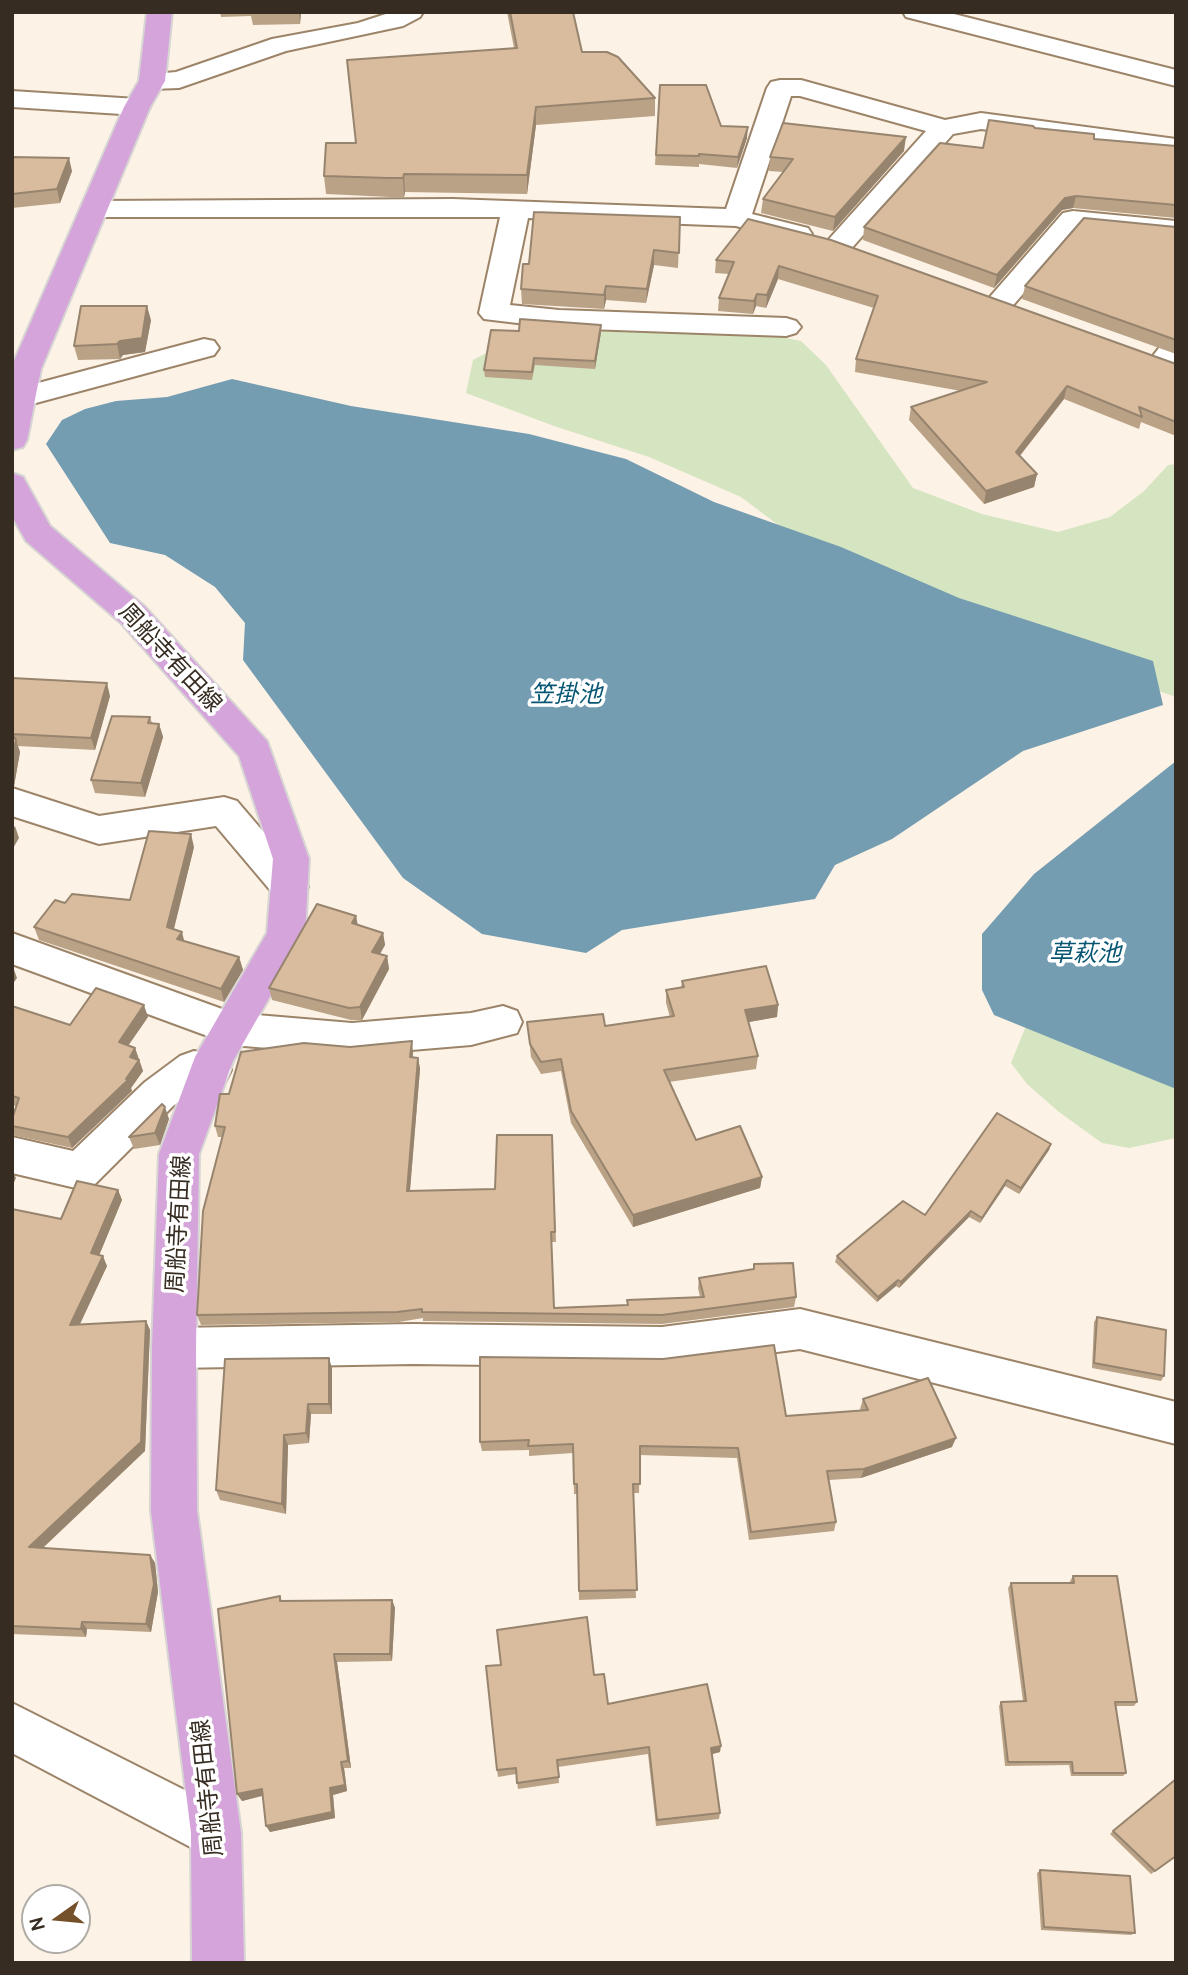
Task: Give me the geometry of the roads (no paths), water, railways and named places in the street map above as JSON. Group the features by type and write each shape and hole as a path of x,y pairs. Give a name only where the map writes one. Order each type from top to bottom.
{"main road":[{"path":"12,440 20,377 96,209 137,107 152,81 160,12"},
{"name":"周船寺有田線","path":"12,484 37,533 133,615 255,750 291,859 286,934 211,1070 179,1154 174,1349 174,1511 216,1833 218,1963"}],"street":[{"path":"152,81 179,80 281,44 359,30 394,21 411,12"},
{"path":"915,12 1176,78"},
{"path":"737,218 780,89 801,88 944,128 981,121 1176,147"},
{"path":"12,99 137,107"},
{"path":"96,209 516,209 737,218 853,249 944,128"},
{"path":"516,209 494,313 559,319 786,327"},
{"path":"1001,304 1073,219 1176,229"},
{"path":"20,377 204,348"},
{"path":"12,802 99,830 224,811 289,887"},
{"path":"12,948 232,1028 352,1039 471,1030 503,1023"},
{"path":"12,1155 80,1171 159,1094 194,1068 211,1070"},
{"path":"174,1349 413,1343 662,1347 800,1329 1176,1423"},
{"path":"12,1727 216,1833"}],"water":[{"name":"笠掛池","path":"232,379 351,406 529,434 626,459 714,502 841,547 959,598 1153,661 1163,705 1023,751 892,839 835,865 815,899 622,930 586,953 482,934 403,878 243,660 245,623 215,587 165,555 110,543 46,444 62,420 85,409 116,401 167,397"},
{"name":"草萩池","path":"1176,761 1176,1089 994,1015 982,990 982,934 1034,874"}]}
